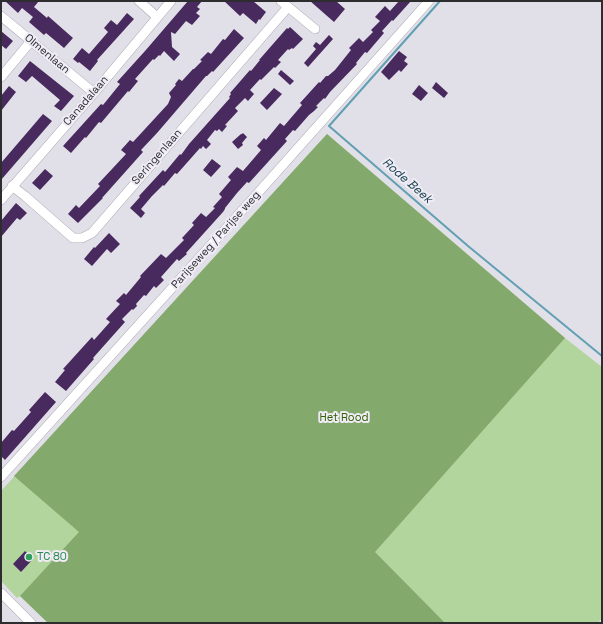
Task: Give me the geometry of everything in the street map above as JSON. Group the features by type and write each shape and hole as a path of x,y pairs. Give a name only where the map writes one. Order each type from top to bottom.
{"street":[{"path":"139,1 157,17"},
{"name":"Canadalaan","path":"1,200 94,93 171,1"},
{"name":"Parijseweg / Parijse weg","path":"1,477 252,200 429,1"},
{"path":"284,4 315,29"},
{"name":"Seringenlaan","path":"12,186 73,238 82,238 92,233 284,4"},
{"name":"Olmenlaan","path":"1,16 94,93"},
{"path":"1,77 31,41"},
{"path":"1,593 31,623"}],"green space":[{"name":"Het Rood","path":"327,134 565,338 602,367 602,618 598,623 48,623 20,596 17,598 1,581 1,491"},
{"name":"Het Rood","path":"327,134 565,338 375,552 445,623 48,623 20,596 79,532 14,476"}],"building":[{"path":"5,1 39,1 34,7 47,18 48,16 73,38 64,48 46,33 44,35 29,22 33,17 22,8 18,13"},
{"path":"188,1 202,1 197,7 200,9 196,13 200,16 192,25 186,21 175,34 171,32 172,47 180,54 174,61 164,51 160,56 159,55 154,60 153,59 135,79 138,81 129,92 128,91 101,123 99,122 71,153 63,146 101,104 103,105 120,84 117,82"},
{"path":"224,1 253,1 266,12 256,24 243,13 240,16"},
{"path":"310,1 336,1 345,9 334,22"},
{"path":"399,1 411,1 382,31 384,33 367,53 365,52 356,63 357,64 325,99 324,98 316,106 318,107 295,131 293,130 285,139 287,141 249,183 247,182 237,193 223,212 186,253 187,254 179,261 177,259 161,277 164,280 156,288 154,286 146,296 144,295 136,304 137,306 122,319 125,322 66,391 55,382 65,370 63,369 92,337 94,340 110,322 106,319 120,304 116,301 124,293 126,295 141,277 140,276 161,254 166,258 184,240 182,238 194,225 192,223 201,213 206,217 215,208 213,207 222,197 219,194 231,180 228,177 237,167 243,171 261,150 257,146 264,138 266,140 280,123 284,126 302,105 300,103 319,82 320,83 326,76 335,70 351,50 349,48 359,38 363,42 373,32 371,30 380,21 375,17 385,6 390,11"},
{"path":"127,13 134,19 97,60 98,61 90,71 73,59 82,48 89,54 108,32 104,28 111,20 117,25"},
{"path":"290,27 303,39 293,49 288,49 278,60 281,62 261,80 260,79 250,90 254,94 248,101 245,98 235,108 238,111 225,125 227,126 222,132 219,129 217,131 215,130 207,140 211,144 206,149 203,146 201,149 200,148 177,174 175,173 164,186 163,185 152,196 141,209 145,213 141,218 130,208 140,197 139,196 163,170 165,172 180,154 181,155 230,98 230,93 250,70 251,71 287,28 288,29"},
{"path":"234,29 244,38 213,72 212,71 206,76 141,150 143,152 103,198 78,223 68,214 76,205 79,208 100,186 98,184 126,154 121,150 130,140 133,142 168,104 171,97 169,93 179,79 182,81 202,61 200,60 208,52 211,54 223,39 225,40"},
{"path":"1,31 13,41 6,49 1,45"},
{"path":"329,35 333,39 308,67 304,63 316,49 313,46 316,42 320,45"},
{"path":"399,51 407,57 404,61 408,64 401,72 399,70 389,80 381,72"},
{"path":"30,61 74,96 61,111 54,106 60,100 32,76 26,82 18,76"},
{"path":"281,70 294,81 290,85 278,74"},
{"path":"436,82 448,93 444,98 432,88"},
{"path":"419,85 428,93 421,101 412,94"},
{"path":"9,86 16,92 1,111 1,96"},
{"path":"274,88 282,94 267,110 260,103"},
{"path":"43,114 52,121 1,180 1,163"},
{"path":"243,133 247,137 242,143 243,145 238,149 232,142"},
{"path":"212,159 221,166 211,177 203,170"},
{"path":"45,169 53,176 40,190 32,183"},
{"path":"16,203 27,213 20,220 17,218 1,237 1,221"},
{"path":"109,233 120,244 111,253 107,249 92,266 84,259"},
{"path":"45,392 56,402 5,460 1,456 1,443 31,412 29,410"},
{"path":"25,551 33,559 21,572 13,564"}],"waterway":[{"name":"Rode Beek","path":"440,1 329,126 468,246 602,356"}],"place":[{"name":"TC 80","path":"29,557"}]}
